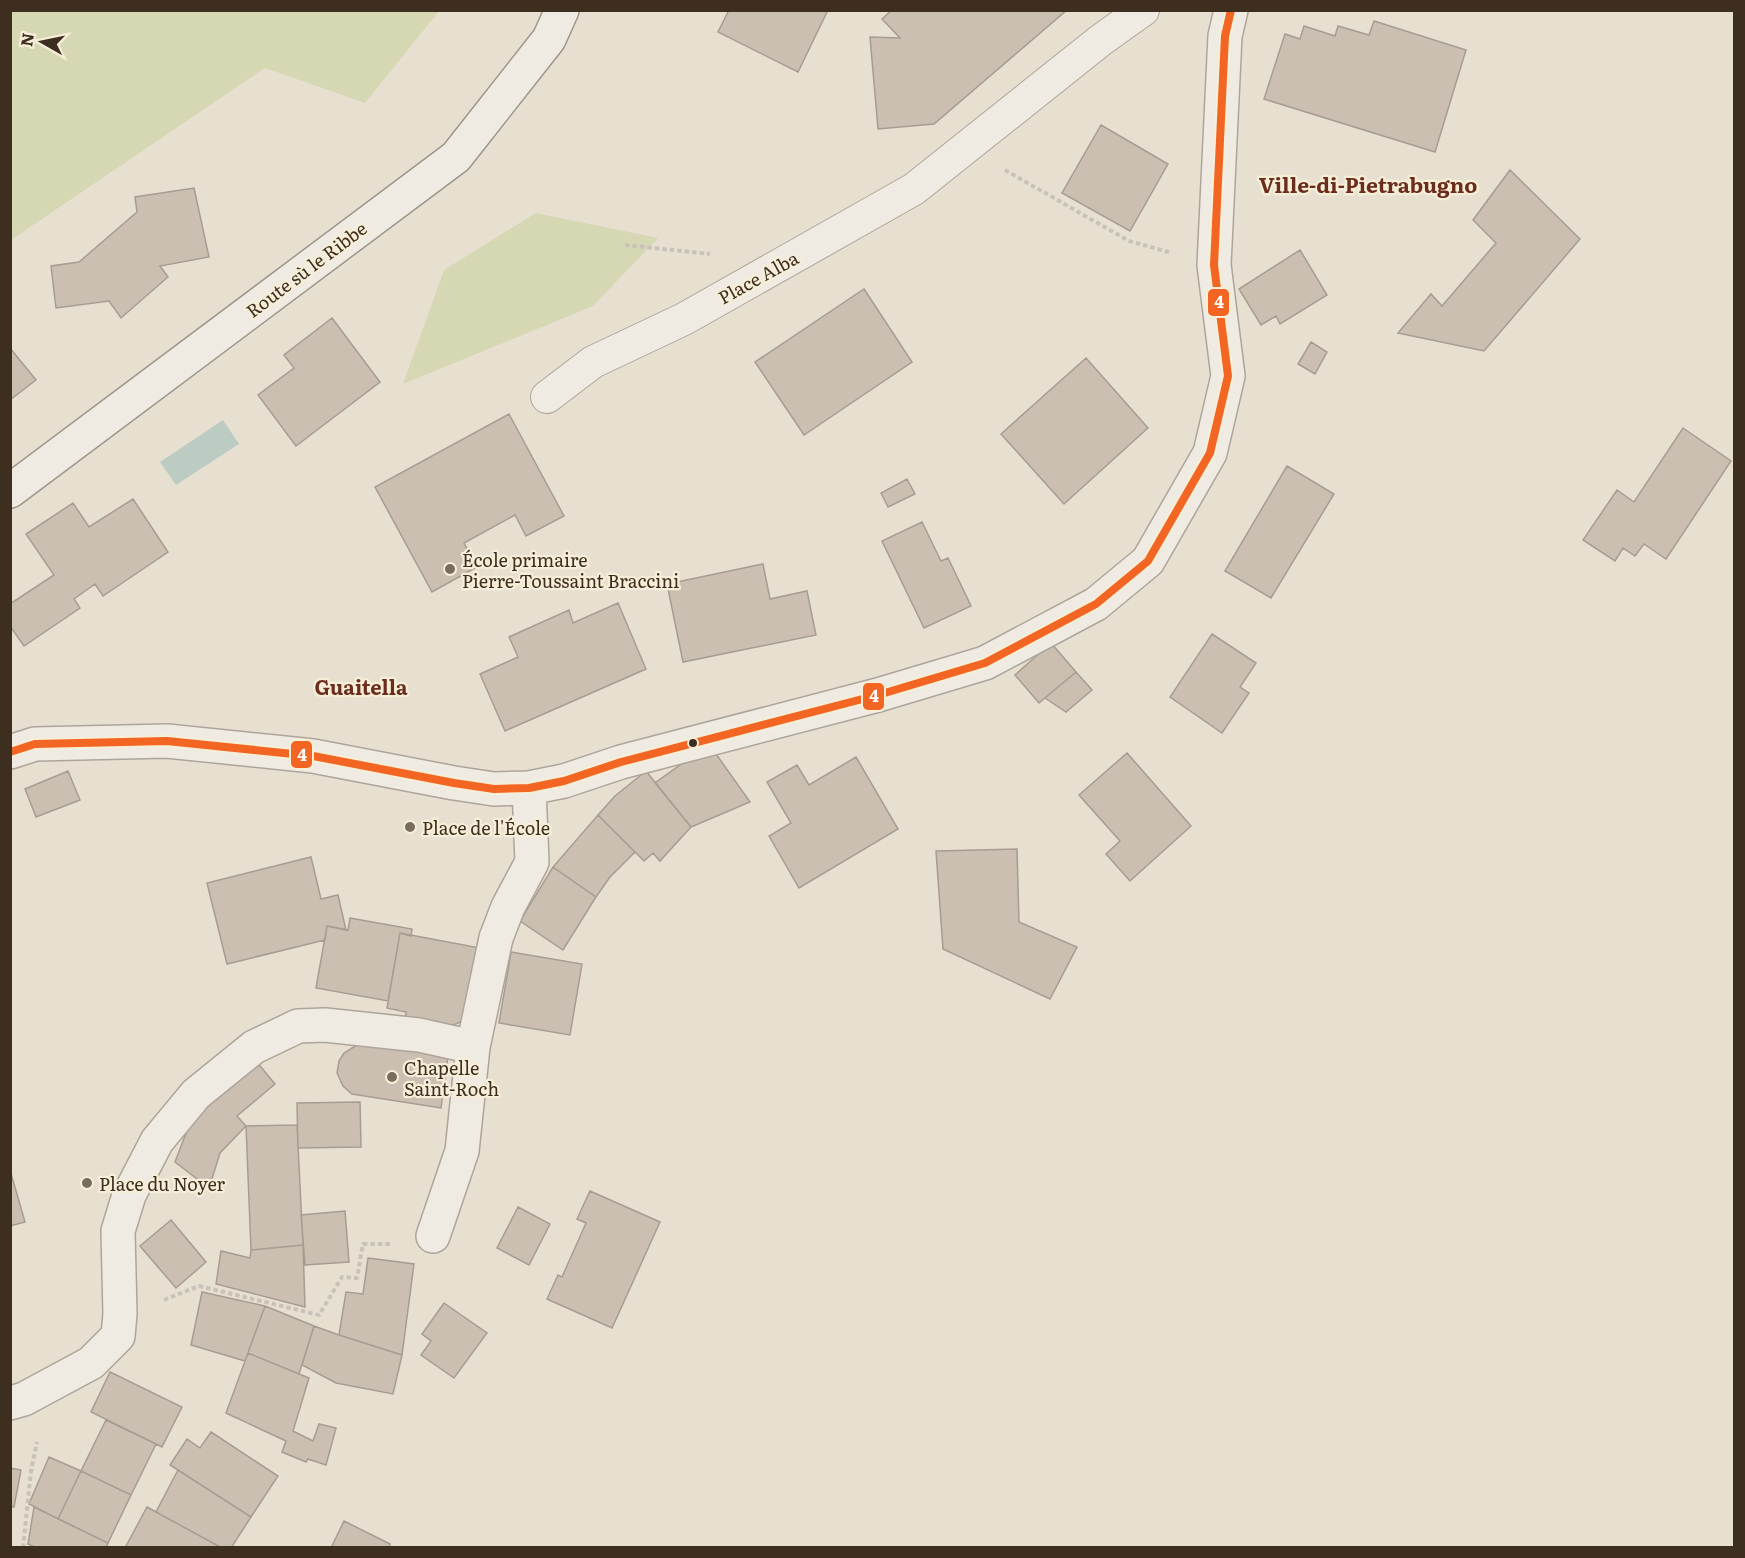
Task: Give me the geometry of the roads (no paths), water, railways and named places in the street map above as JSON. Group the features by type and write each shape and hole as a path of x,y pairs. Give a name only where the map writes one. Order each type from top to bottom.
{"street":[{"name":"Route sù le Ribbe","path":"10,490 456,157 549,39 562,10"},
{"name":"Place Alba","path":"547,396 593,362 684,319 914,189 1101,40 1143,10"},
{"path":"10,752 35,744 167,741 313,756 494,789 529,788 564,781 621,762 878,695 985,663 1096,604 1148,561 1210,453 1228,376 1214,265 1226,36 1231,10"},
{"path":"433,1236 462,1151 473,1047 496,938 508,907 532,862 529,788"},
{"path":"17,1401 91,1363 118,1336 120,1314 118,1231 129,1195 157,1141 196,1094 254,1047 298,1026 325,1025 419,1035 473,1047"}],"place":[{"name":"École primaire Pierre-Toussaint Braccini","path":"450,569"},
{"name":"Place de l'École","path":"410,827"},
{"name":"Chapelle Saint-Roch","path":"392,1077"},
{"name":"Place du Noyer","path":"87,1183"}],"district":[{"name":"Ville-di-Pietrabugno","path":"1368,183"},
{"name":"Guaitella","path":"361,686"}]}
